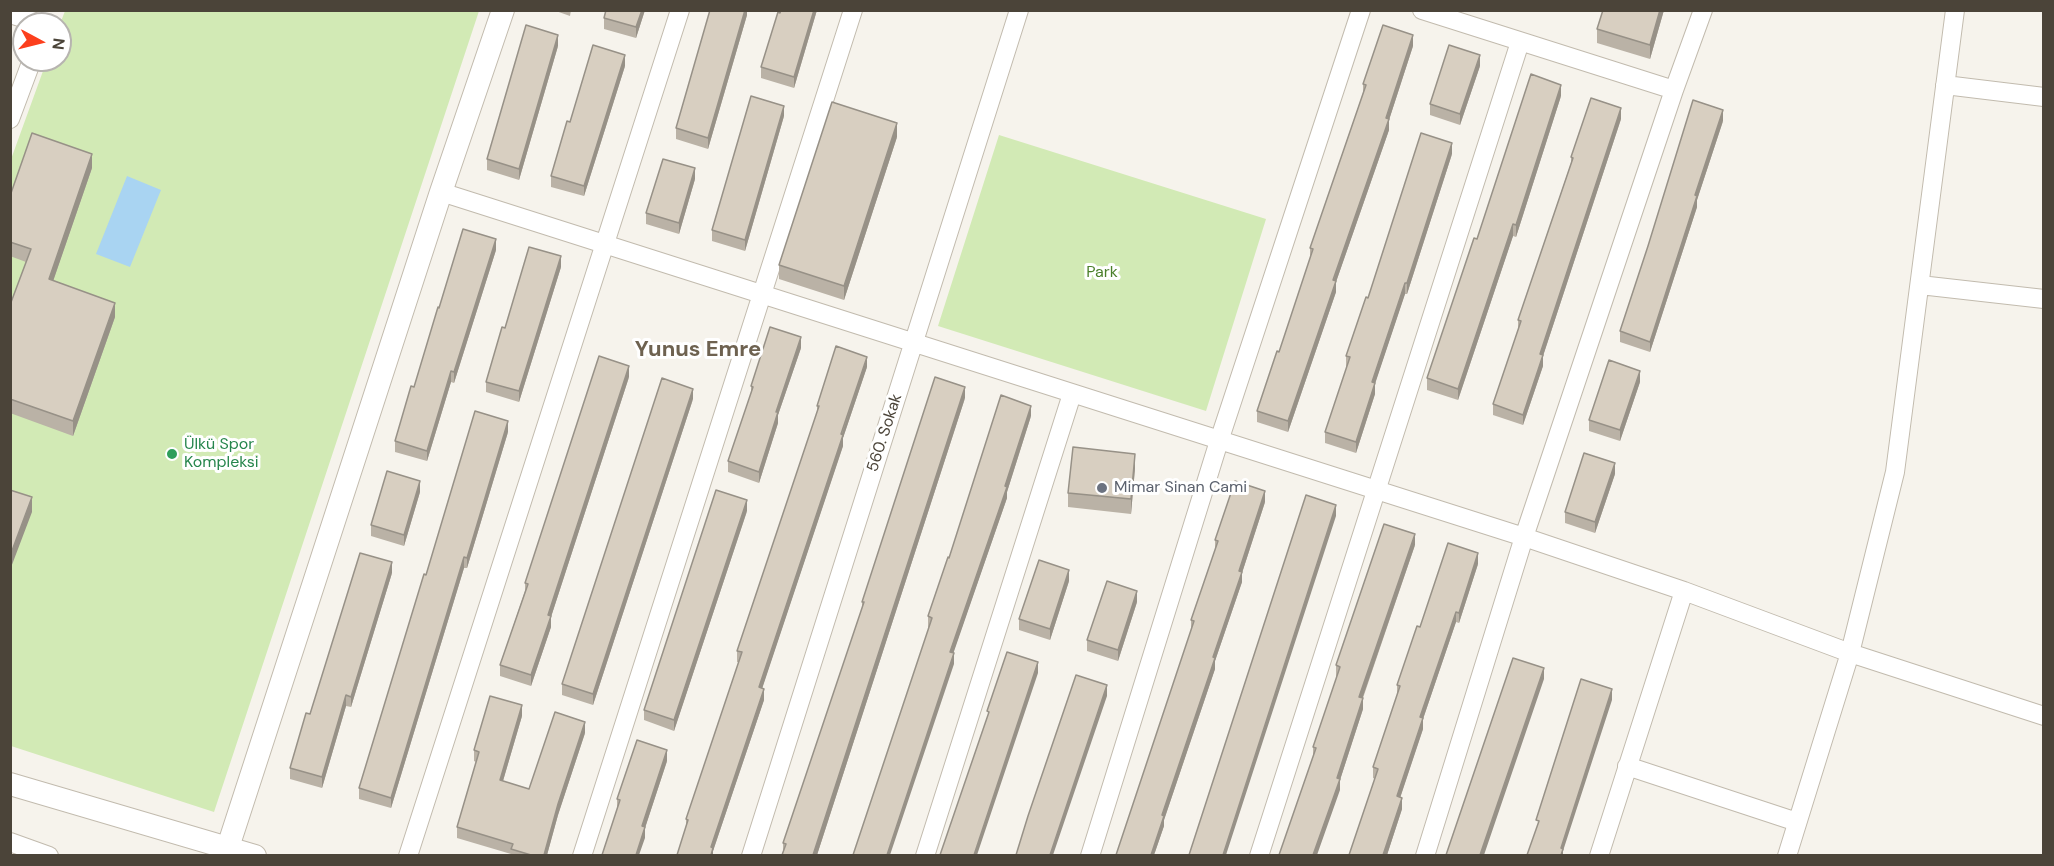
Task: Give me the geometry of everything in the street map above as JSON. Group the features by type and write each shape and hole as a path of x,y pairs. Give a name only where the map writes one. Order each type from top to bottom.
{"street":[{"path":"227,851 441,192 503,10"},
{"path":"408,855 680,10"},
{"path":"582,855 853,10"},
{"name":"560. Sokak","path":"751,855 1019,10"},
{"path":"1090,855 1220,441 1361,10"},
{"path":"1422,10 1457,16 1520,42 1674,90"},
{"path":"1425,855 1524,537 1703,10"},
{"path":"1787,855 1850,653 1895,472 1955,10"},
{"path":"1259,855 1520,42"},
{"path":"10,119 28,72"},
{"path":"1945,85 2043,97"},
{"path":"441,192 1524,537 1684,591 1850,653 2043,716"},
{"path":"1920,285 2043,300"},
{"path":"926,855 1072,394"},
{"path":"1599,855 1684,591"},
{"path":"1627,766 1797,822"},
{"path":"10,784 227,851 255,855"},
{"path":"10,842 49,855"}],"green space":[{"name":"Ülkü Spor Kompleksi","path":"479,11 214,812 11,746 10,162 43,72 72,72 72,12 65,12"},
{"name":"Park","path":"999,135 1266,219 1206,411 938,326"}],"water":[{"path":"127,176 161,190 130,267 96,254"}],"building":[{"path":"606,10 642,10 636,27 604,18"},
{"path":"710,10 745,10 708,138 676,128"},
{"path":"781,10 814,10 794,77 761,67 778,12 780,13"},
{"path":"1603,10 1660,10 1650,45 1597,29"},
{"path":"526,25 558,35 519,169 487,159"},
{"path":"1383,25 1413,35 1386,118 1389,119 1333,280 1336,281 1288,421 1257,411 1313,249 1310,248 1366,85 1363,84"},
{"path":"593,45 625,55 584,186 551,176"},
{"path":"1449,45 1480,55 1460,114 1430,104"},
{"path":"1531,74 1561,85 1516,225 1513,224 1458,389 1427,378 1474,238 1477,239"},
{"path":"751,96 784,106 745,240 712,230"},
{"path":"1591,98 1621,108 1540,354 1543,355 1523,415 1493,404 1521,321 1518,320"},
{"path":"1693,100 1723,110 1650,342 1620,331"},
{"path":"832,102 897,123 844,286 779,265"},
{"path":"32,133 92,154 49,279 115,303 73,421 10,399 10,305 31,249 10,242 10,196"},
{"path":"1421,133 1452,143 1372,382 1375,383 1356,442 1325,432 1350,357 1346,356 1366,297 1368,298"},
{"path":"663,159 695,168 679,223 646,213"},
{"path":"463,229 496,239 454,372 451,371 427,451 395,441"},
{"path":"529,247 561,256 519,391 486,382"},
{"path":"770,327 801,337 759,472 728,461"},
{"path":"836,346 867,357 759,687 764,689 711,847 713,848 711,855 677,855 688,820 686,819 742,652 737,651 819,406 817,406"},
{"path":"599,356 629,366 548,615 551,616 531,675 500,665 528,584 525,583"},
{"path":"1609,360 1640,371 1620,430 1589,420"},
{"path":"935,377 965,387 813,855 782,855 786,844 783,843 864,602 862,602"},
{"path":"662,378 693,389 593,694 562,684"},
{"path":"1001,395 1031,406 1005,486 1007,487 950,652 954,653 887,855 853,855 932,618 928,616"},
{"path":"475,411 508,421 391,798 359,788"},
{"name":"Mimar Sinan Cami","path":"1073,447 1135,454 1131,499 1068,493"},
{"path":"1584,453 1615,463 1595,522 1565,512"},
{"path":"387,471 420,481 404,535 371,525"},
{"path":"1235,481 1265,491 1239,571 1242,572 1213,657 1215,658 1162,815 1164,816 1151,855 1116,855 1194,621 1191,620 1218,541 1215,540"},
{"path":"10,490 32,497 10,556"},
{"path":"716,490 747,500 674,720 644,710"},
{"path":"1306,495 1336,505 1223,855 1189,855"},
{"path":"1384,524 1415,534 1359,697 1363,698 1337,778 1340,779 1313,855 1279,855 1316,748 1313,747 1340,667 1336,665"},
{"path":"1448,543 1478,553 1459,613 1456,612 1420,717 1423,718 1397,796 1402,798 1383,855 1349,855 1378,769 1373,767 1400,686 1397,685 1417,626 1420,627"},
{"path":"360,553 392,562 351,697 346,695 322,777 290,768 306,713 310,714"},
{"path":"1039,560 1069,570 1050,629 1019,619"},
{"path":"1107,581 1137,591 1118,650 1087,640"},
{"path":"1007,652 1038,662 974,855 940,855 989,712 987,711"},
{"path":"1513,658 1544,668 1480,855 1446,855"},
{"path":"1076,675 1107,685 1050,855 1016,855 1028,816"},
{"path":"1581,679 1612,689 1561,848 1563,849 1561,855 1527,855 1539,821 1536,820"},
{"path":"490,696 522,705 500,780 529,789 555,712 585,722 544,855 531,855 511,849 513,844 457,827 479,752 474,750"},
{"path":"637,740 667,750 642,826 645,827 636,855 602,855 620,800 617,799"}],"place":[{"name":"Ülkü Spor Kompleksi","path":"172,454"},
{"name":"Mimar Sinan Cami","path":"1102,488"}],"district":[{"name":"Yunus Emre","path":"698,350"}]}
